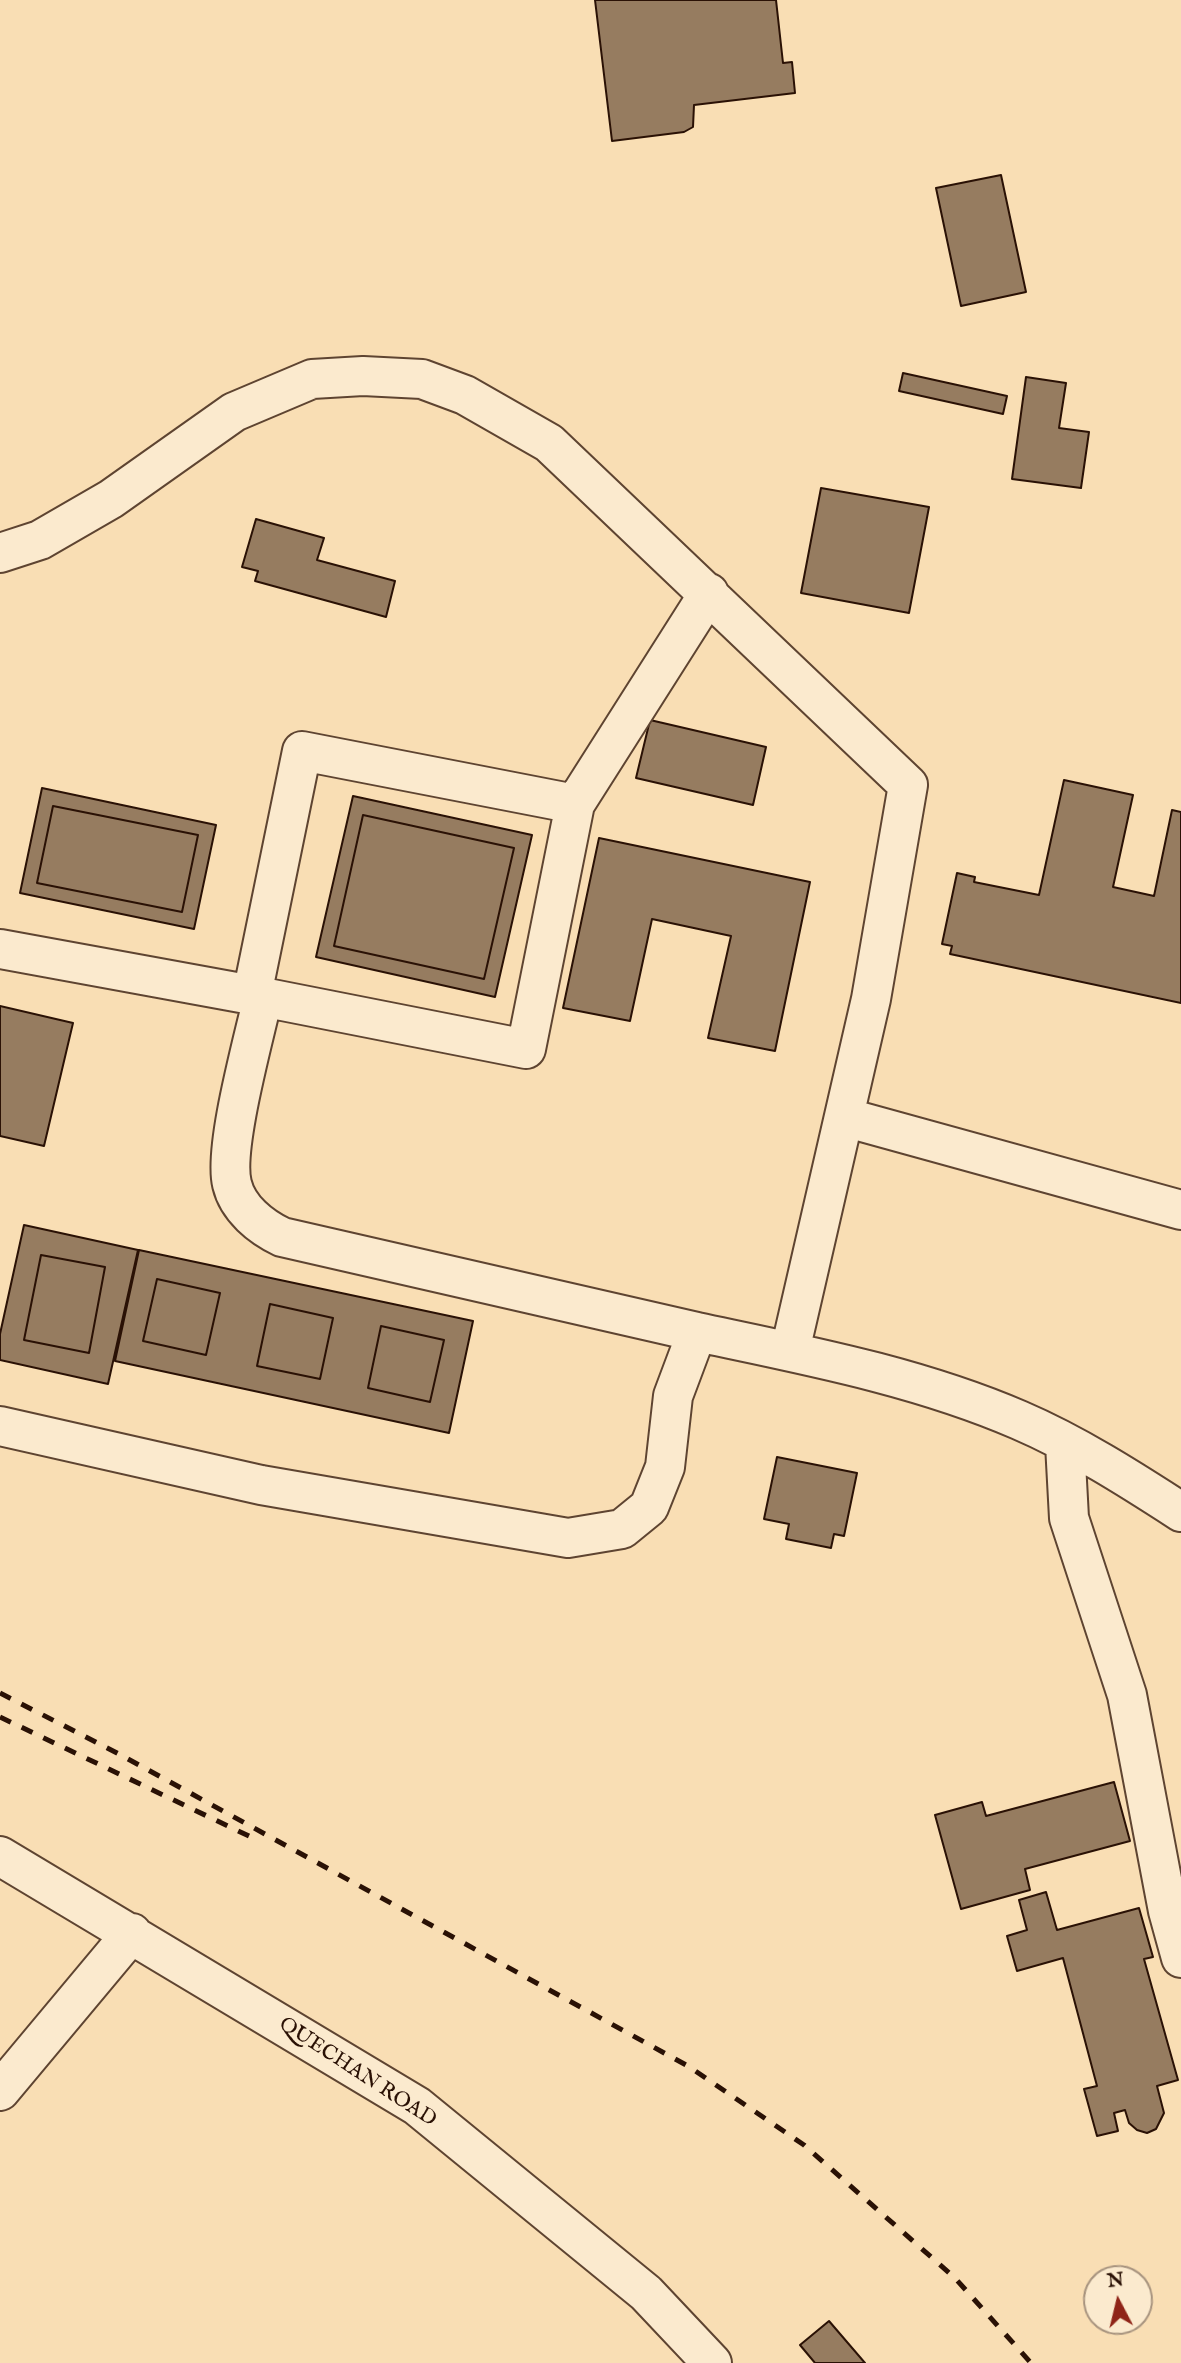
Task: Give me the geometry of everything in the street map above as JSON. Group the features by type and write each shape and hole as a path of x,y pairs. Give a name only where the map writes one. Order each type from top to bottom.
{"street":[{"path":"0,553 52,533 111,499 234,412 257,402 313,379 363,376 422,379 465,395 550,443 908,786 871,999 790,1351"},
{"path":"0,949 526,1049 575,804 709,593"},
{"path":"575,804 302,751 230,1151 232,1184 245,1210 263,1228 282,1237 790,1351 915,1384 1020,1420 1181,1512"},
{"path":"844,1117 1181,1210"},
{"path":"3,1423 261,1485 568,1538 622,1530 649,1507 665,1467 673,1396 697,1332"},
{"path":"1065,1444 1069,1518 1127,1695 1168,1911 1181,1958"},
{"name":"QUECHAN ROAD","path":"0,1856 417,2106 646,2293 712,2363"},
{"path":"0,2091 132,1933"}],"building":[{"path":"595,0 776,0 783,63 792,62 795,93 694,105 693,127 684,132 612,141"},
{"path":"1001,175 1026,292 961,306 936,188"},
{"path":"903,373 1007,396 1003,414 899,391"},
{"path":"1026,377 1066,383 1059,428 1089,432 1081,488 1012,479"},
{"path":"821,488 929,507 909,613 801,593"},
{"path":"256,519 324,538 317,560 395,581 386,617 255,581 258,571 242,567"},
{"path":"650,720 766,747 753,805 636,778"},
{"path":"1064,780 1133,795 1113,887 1154,896 1172,810 1181,812 1181,1003 950,954 952,946 942,944 957,873 975,877 974,882 1039,895"},
{"path":"42,788 216,825 194,929 20,893","holes":["53,806 198,835 182,912 37,883"]},
{"path":"353,796 532,835 495,997 316,957","holes":["363,815 514,848 484,979 334,946"]},
{"path":"53,806 198,835 182,912 37,883"},
{"path":"363,815 514,848 484,979 334,946"},
{"path":"599,838 810,882 775,1051 708,1038 731,936 652,919 630,1021 563,1008"},
{"path":"0,1006 73,1023 44,1146 0,1136"},
{"path":"24,1225 138,1250 108,1384 0,1360 0,1334","holes":["41,1255 105,1267 89,1353 24,1340"]},
{"path":"139,1250 473,1321 449,1433 115,1361","holes":["157,1279 220,1293 206,1355 143,1341","270,1304 333,1318 320,1379 257,1366","381,1326 444,1340 430,1402 368,1388"]},
{"path":"41,1255 105,1267 89,1353 24,1340"},
{"path":"157,1279 220,1293 206,1355 143,1341"},
{"path":"270,1304 333,1318 320,1379 257,1366"},
{"path":"381,1326 444,1340 430,1402 368,1388"},
{"path":"777,1457 857,1473 844,1536 834,1534 831,1548 786,1539 789,1524 764,1519"},
{"path":"1114,1782 1130,1841 1025,1869 1030,1890 961,1909 935,1815 982,1802 986,1816"},
{"path":"1046,1892 1057,1930 1139,1908 1153,1957 1144,1959 1178,2080 1157,2086 1164,2113 1156,2129 1147,2133 1137,2130 1129,2123 1125,2110 1114,2113 1118,2131 1097,2136 1084,2089 1097,2086 1063,1958 1017,1971 1007,1936 1027,1930 1019,1900"},
{"path":"829,2321 865,2363 815,2363 800,2345"}],"railway":[{"path":"0,1693 119,1754 688,2066 804,2145 955,2278 1031,2363"},
{"path":"0,1717 253,1838"}]}
